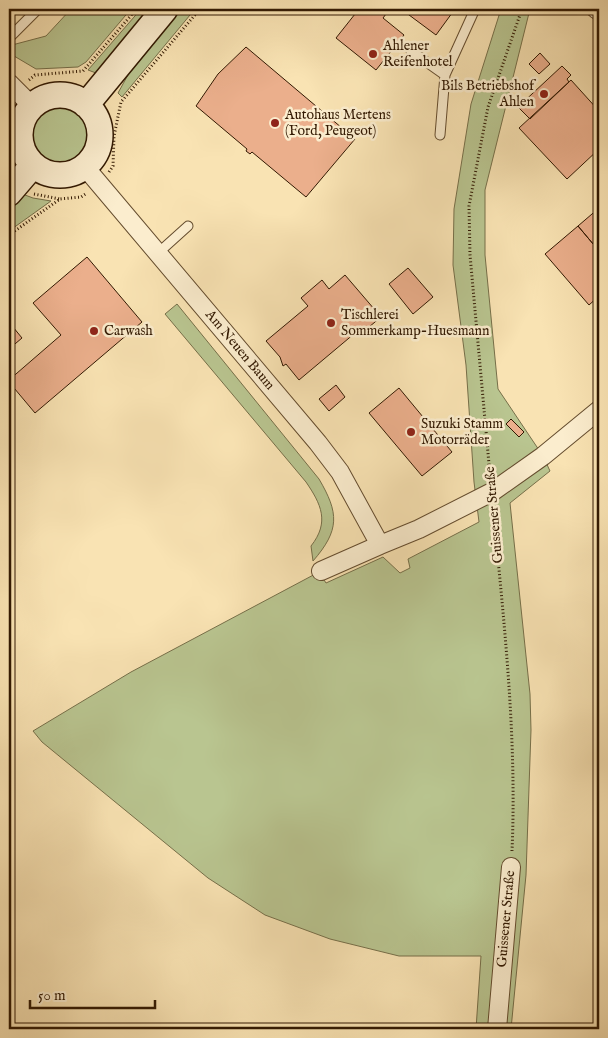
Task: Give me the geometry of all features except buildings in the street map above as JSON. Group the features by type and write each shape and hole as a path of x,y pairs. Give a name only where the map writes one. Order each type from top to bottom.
{"main road":[{"path":"86,105 165,9"},
{"path":"19,93 41,99 64,95 76,98 86,105 94,114 100,136 98,148 93,158 93,176 75,172 59,175 42,171 33,165 24,155 20,142 20,129 24,117 19,93"},
{"path":"9,193 33,165"}],"street":[{"name":"Am Neuen Baum","path":"93,176 318,443 340,472 380,545"},
{"path":"321,571 419,529 492,492 543,456 599,410"},
{"name":"Guissener Straße","path":"497,1029 511,867"}],"lane":[{"path":"11,36 38,9"},
{"path":"440,135 445,75 475,9"},
{"path":"411,51 445,75"},
{"path":"158,254 188,226"}],"path":[{"path":"19,93 35,75 82,71 136,9"},
{"path":"9,235 60,199 81,196 93,176 113,166 114,136 121,102 200,9"},
{"name":"Guissener Straße","path":"511,867 514,807 512,748 492,492 470,255 469,206 488,107 522,9"}],"green space":[{"path":"71,9 131,9 86,62 78,67 36,69 9,53 9,48 12,45 46,36"},
{"path":"141,9 151,9 96,73 88,70"},
{"path":"179,9 195,9 122,97 118,93 134,64"},
{"path":"501,9 530,9 485,190 485,255 498,389 543,456 550,471 510,503 530,694 531,730 526,875 511,1029 476,1029 481,956 399,956 330,939 265,915 208,878 42,742 33,731 131,672 319,572 326,583 383,557 400,573 410,568 408,559 479,522 474,482 466,365 453,265 454,209 471,104"},
{"path":"54,103 66,103 82,112 89,122 91,134 89,146 82,156 66,165 54,165 43,160 34,151 29,140 29,128 34,117 43,108"},
{"path":"25,195 51,201 9,231 9,211"},
{"path":"177,304 319,479 326,491 334,521 328,540 313,561 311,546 317,537 322,521 316,498 306,482 165,314"}],"place":[{"name":"Ahlener Reifenhotel","path":"373,54"},
{"name":"Bils Betriebshof Ahlen","path":"544,94"},
{"name":"Autohaus Mertens (Ford, Peugeot)","path":"275,123"},
{"name":"Tischlerei Sommerkamp-Huesmann","path":"331,323"},
{"name":"Carwash","path":"94,331"},
{"name":"Suzuki Stamm Motorräder","path":"411,432"}]}
